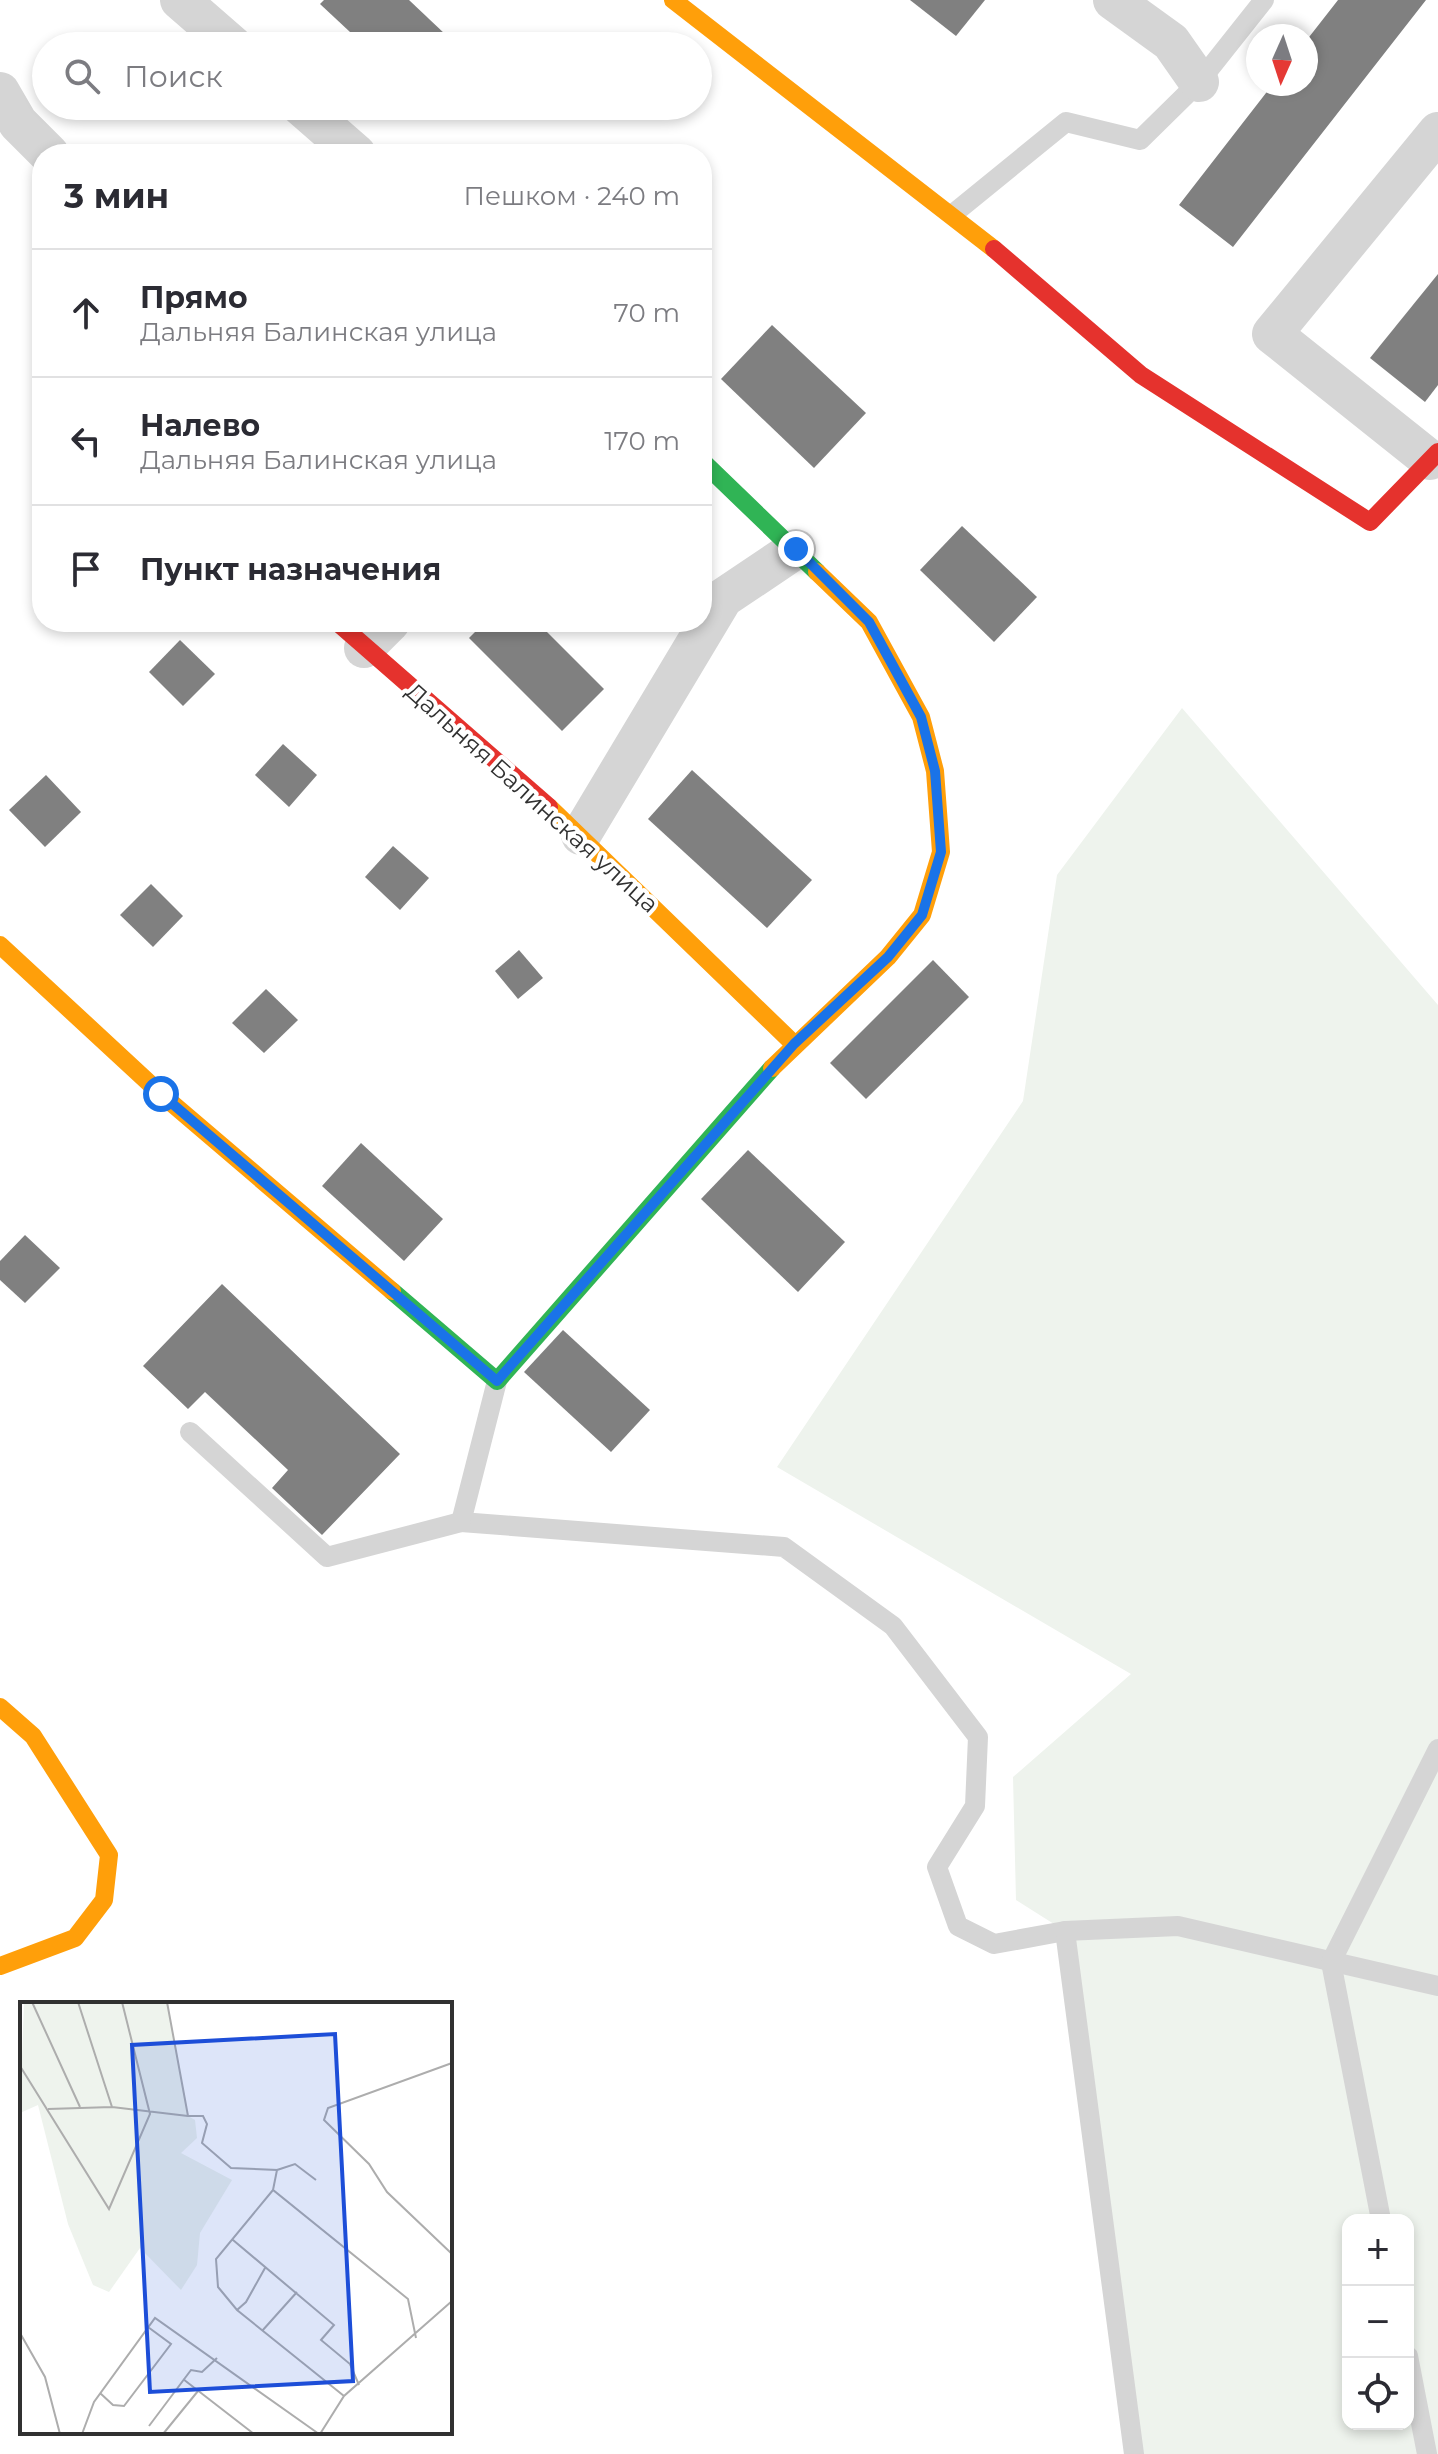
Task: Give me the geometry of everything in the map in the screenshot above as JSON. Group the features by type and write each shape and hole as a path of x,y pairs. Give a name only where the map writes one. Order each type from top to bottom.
{"street":[{"path":"180,0 217,32"},
{"path":"673,0 953,214 1141,375 1370,522 1434,456 1272,334 1438,132"},
{"path":"1113,0 1171,42 1199,82"},
{"path":"0,92 18,123 39,144"},
{"path":"317,120 345,144"},
{"path":"0,945 161,1094 497,1381 794,1044 888,957 922,915 941,852 935,771 921,717 869,622 712,470"},
{"path":"712,616 723,598 796,549"},
{"name":"Дальняя Балинская улица","path":"364,632 581,835 794,1044"},
{"path":"581,835 703,632"},
{"path":"0,1707 33,1736 109,1855 104,1900 75,1938 0,1966"}],"lane":[{"path":"953,214 1066,122 1140,140 1199,82 1264,0"},
{"path":"461,1522 497,1381"},
{"path":"190,1432 327,1557 461,1522 784,1547 893,1626 978,1737 975,1806 937,1867 958,1926 994,1944 1065,1931 1178,1926 1438,1986"},
{"path":"1380,2214 1331,1962 1438,1749"},
{"path":"1065,1931 1134,2454"},
{"path":"1408,2358 1427,2454"}],"shaded area":[{"path":"1182,708 1438,1005 1438,2454 1134,2454 1065,1931 1016,1900 1013,1777 1131,1674 777,1467 1023,1101 1057,875"}],"building":[{"path":"324,0 409,0 443,32 350,32 320,4"},
{"path":"910,0 985,0 956,36"},
{"path":"1338,0 1426,0 1233,247 1179,205 1264,96 1318,96 1318,26"},
{"path":"1438,274 1438,385 1425,402 1370,358"},
{"path":"772,325 866,413 814,468 721,379"},
{"path":"962,526 1037,597 994,642 920,570"},
{"path":"475,632 547,632 604,689 562,731 469,638"},
{"path":"180,640 215,674 183,706 149,672"},
{"path":"283,744 317,775 289,807 255,775"},
{"path":"692,770 812,880 767,928 648,819"},
{"path":"46,775 81,812 45,847 9,810"},
{"path":"393,846 429,878 400,910 365,877"},
{"path":"151,884 183,916 153,947 120,915"},
{"path":"519,950 543,978 518,999 495,971"},
{"path":"933,960 969,997 866,1099 830,1063"},
{"path":"266,989 298,1020 264,1053 232,1023"},
{"path":"361,1143 443,1219 404,1261 322,1186"},
{"path":"748,1150 845,1242 798,1292 701,1199"},
{"path":"25,1235 60,1268 25,1303 0,1280 0,1261"},
{"path":"222,1284 400,1454 322,1535 272,1488 288,1470 205,1392 188,1409 143,1366"},
{"path":"563,1330 650,1410 611,1452 524,1372"}],"traffic: fast":[{"path":"712,471 817,572"},
{"path":"392,1291 497,1381 772,1068"}],"traffic: slow":[{"path":"673,0 994,249"},
{"path":"772,1068 888,957 922,915 941,852 935,771 921,717 869,622 817,572"},
{"path":"549,807 794,1044"},
{"path":"0,945 161,1094 392,1291"},
{"path":"0,1707 33,1736 109,1855 104,1900 75,1938 0,1966"}],"traffic: jam":[{"path":"994,249 1141,375 1370,522 1438,452"},
{"path":"348,632 549,807"}],"route":[{"path":"161,1094 497,1381 794,1044 888,957 922,915 941,852 935,771 921,717 869,622 796,549"}]}
